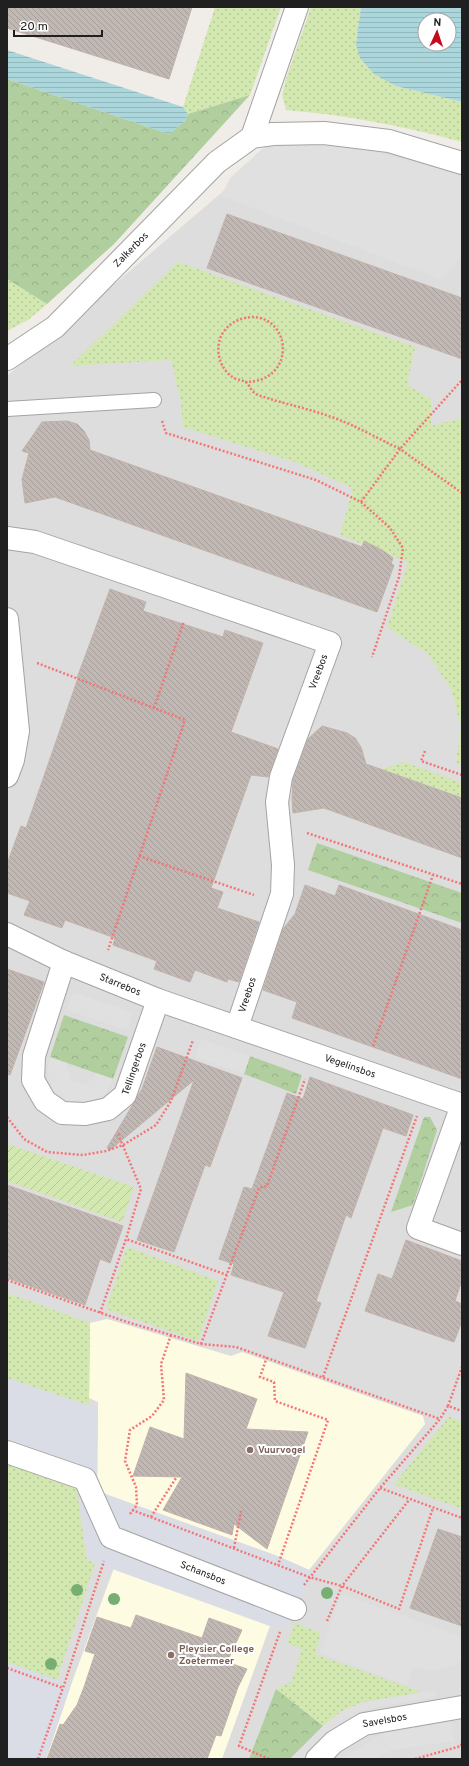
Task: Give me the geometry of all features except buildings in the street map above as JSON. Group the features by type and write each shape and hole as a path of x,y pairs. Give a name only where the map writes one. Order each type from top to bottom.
{"street":[{"path":"252,137 297,7"},
{"name":"Zalkerbos","path":"7,359 55,326 218,162 252,137 273,134 324,133 389,141 462,163"},
{"name":"Vreebos","path":"7,538 36,542 330,642 281,777 277,802 283,865 282,894 237,1028"},
{"path":"7,619 18,731 13,760 7,776"},
{"name":"Starrebos","path":"7,934 64,962 158,1000 237,1028"},
{"name":"Tellingerbos","path":"64,962 34,1056 33,1080 45,1101 62,1113 85,1114 108,1109 125,1095 158,1000"},
{"name":"Vegelinsbos","path":"237,1028 462,1105 418,1228 462,1244"},
{"path":"7,1452 85,1479 111,1537"},
{"name":"Schansbos","path":"111,1537 292,1608"},
{"name":"Savelsbos","path":"317,1759 334,1742 364,1724 462,1707"}],"lane":[{"path":"7,409 154,400"}],"path":[{"path":"245,382 257,382 268,377 278,368 283,356 283,344 279,334 272,325 256,318 245,317 231,324 223,331 220,339 218,356 226,371 234,378 245,382 256,394 337,419 400,449 462,494"},
{"path":"361,502 400,449 462,380"},
{"path":"154,400 166,433 316,480 361,502 390,528 403,548 399,577 372,656"},
{"path":"154,708 193,596"},
{"path":"10,653 185,720 99,976"},
{"path":"425,751 421,761 462,775"},
{"path":"279,824 462,884"},
{"path":"139,856 278,904"},
{"path":"364,1071 433,875"},
{"path":"201,1344 259,1188 267,1186 314,1054"},
{"path":"323,1377 426,1092"},
{"path":"100,1313 126,1239 141,1189 108,1109"},
{"path":"126,1239 227,1275"},
{"path":"7,1280 100,1313 201,1344 236,1347 440,1418"},
{"path":"38,1759 63,1688 111,1537 136,1505 136,1487 125,1461 130,1430 152,1416 164,1400 161,1364 171,1335"},
{"path":"267,1357 260,1377 274,1382 275,1401 328,1420 278,1565"},
{"path":"269,1759 239,1746 292,1608 309,1577 380,1488 440,1418 448,1406 462,1367"},
{"path":"448,1406 462,1411"},
{"path":"151,1517 176,1478"},
{"path":"380,1488 409,1500 462,1518"},
{"path":"93,1496 309,1577 342,1586 399,1609 433,1508"},
{"path":"327,1621 342,1586 409,1500"},
{"path":"234,1548 241,1511"},
{"path":"7,1668 63,1688"},
{"path":"415,1759 461,1746 462,1741"}],"shaded area":[{"path":"329,140 462,175 462,257 440,279 221,196 230,178 271,141"},
{"path":"282,141 462,161 462,1759 7,1759 7,376"},
{"path":"73,992 133,1013 127,1030 67,1010"},
{"path":"201,1039 250,1056 244,1074 195,1057"},
{"path":"50,1057 66,1063 70,1078 75,1083 83,1084 93,1080 96,1073 113,1079 105,1094 89,1102 70,1102 54,1091 47,1073"},
{"name":"Vuurvogel","path":"107,1319 231,1356 242,1352 423,1416 425,1424 309,1570 280,1557 97,1491 98,1402 89,1398 90,1323"},
{"path":"7,1378 98,1409 97,1491 280,1557 316,1573 285,1625 270,1626 87,1560 76,1483 7,1458"},
{"name":"Pleysier College Zoetermeer","path":"114,1568 270,1626 222,1759 46,1759 71,1685"},
{"path":"341,1594 458,1635 462,1638 462,1659 457,1664 430,1672 414,1667 407,1685 320,1653"},
{"path":"7,1662 71,1685 46,1759 7,1759"},
{"path":"435,1690 437,1697 367,1709 346,1718 303,1759 290,1759 323,1726 342,1711 364,1702"},
{"path":"451,1722 454,1741 391,1750 376,1759 346,1759 344,1757 387,1732"}],"green space":[{"path":"215,7 281,7 250,95 188,114 183,107"},
{"path":"311,7 361,7 356,44 396,86 462,102 462,142 375,122 286,110 282,95 286,79"},
{"path":"7,79 169,134 185,121 188,114 250,95 114,244 47,304 7,279"},
{"path":"178,262 415,347 407,385 431,399 431,426 462,418 462,765 456,762 461,728 452,691 429,655 387,627 408,562 340,535 353,488 295,462 183,427 181,402 171,360 70,366"},
{"path":"7,279 47,304 28,320 7,331"},
{"path":"404,762 462,783 462,798 382,769"},
{"path":"317,843 462,893 462,923 308,870"},
{"path":"64,1015 128,1037 113,1079 50,1057"},
{"path":"250,1056 302,1075 296,1094 244,1074"},
{"path":"424,1117 430,1117 437,1130 413,1205 391,1212"},
{"path":"7,1144 134,1187 122,1222 7,1181"},
{"path":"127,1247 218,1281 198,1341 106,1309"},
{"path":"7,1293 90,1323 89,1405 7,1378"},
{"path":"449,1417 462,1422 462,1509 394,1484"},
{"path":"7,1458 76,1483 87,1560 95,1563 57,1680 7,1662"},
{"path":"295,1623 321,1633 315,1654 419,1691 418,1693 364,1702 342,1711 323,1726 276,1689 291,1682 302,1649 287,1643"},
{"path":"276,1689 323,1726 290,1759 249,1759"}],"water":[{"path":"361,7 462,7 462,102 396,86 374,74 360,58 356,44"},
{"path":"7,50 183,107 188,114 185,121 169,134 7,79"}],"place":[{"name":"Vuurvogel","path":"250,1450"},
{"name":"Pleysier College Zoetermeer","path":"171,1655"}]}
